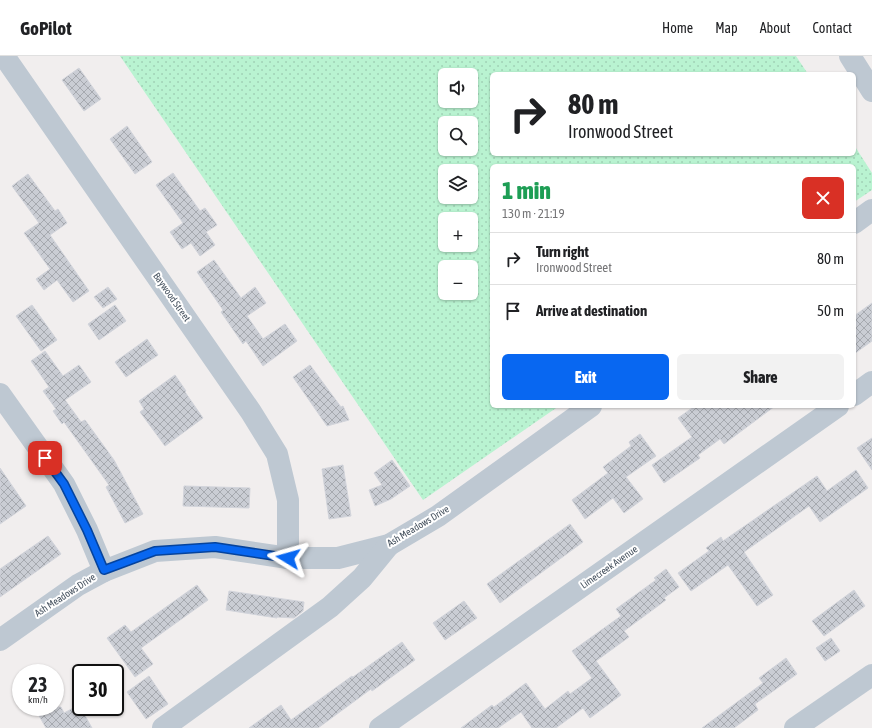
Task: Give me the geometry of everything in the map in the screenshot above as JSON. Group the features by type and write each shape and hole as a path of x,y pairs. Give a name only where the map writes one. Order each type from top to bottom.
{"street":[{"name":"Baywood Street","path":"4,56 251,412 277,454 288,500 288,558"},
{"path":"850,56 872,91"},
{"path":"856,222 872,210"},
{"path":"856,393 872,382"},
{"path":"0,394 64,484 87,530 104,570"},
{"name":"Ash Meadows Drive","path":"0,640 78,585 104,570 155,551 215,547 288,558 338,558 389,545 438,516 588,408"},
{"name":"Limecreek Avenue","path":"380,728 835,408"},
{"path":"163,728 330,608 362,578 389,545"},
{"path":"795,728 872,675"}],"green space":[{"path":"120,56 796,56 807,72 490,72 490,156 856,156 856,148 872,173 872,190 856,201 856,164 490,164 490,408 556,408 423,500"}],"building":[{"path":"79,68 101,99 84,111 62,80"},
{"path":"127,126 152,162 135,174 110,139"},
{"path":"173,173 200,211 205,208 217,225 206,232 215,245 200,256 191,243 182,249 170,232 183,223 156,185"},
{"path":"28,174 55,211 58,209 67,223 50,235 89,291 73,302 57,280 44,290 36,279 50,269 24,233 39,223 12,186"},
{"path":"214,260 241,298 255,287 266,303 247,316 263,339 285,324 297,341 263,366 246,341 243,344 221,312 223,310 197,272"},
{"path":"108,287 117,299 103,308 94,297"},
{"path":"872,303 872,341 856,353 856,315"},
{"path":"32,305 57,340 41,351 16,316"},
{"path":"115,305 126,321 99,340 88,324"},
{"path":"147,339 158,355 126,377 115,362"},
{"path":"45,351 63,376 79,365 91,382 65,400 81,422 85,420 114,460 143,514 125,523 106,487 109,485 64,422 62,424 53,411 56,409 43,391 49,387 31,361"},
{"path":"310,365 341,407 343,406 349,420 327,426 293,377"},
{"path":"175,375 203,418 165,446 140,412 144,409 139,401"},
{"path":"692,408 772,408 724,444 720,439 698,455 700,458 664,483 652,465 692,437 678,418"},
{"path":"640,434 656,456 626,477 643,499 624,513 613,498 585,519 572,500 608,473 603,467 631,446 629,442"},
{"path":"872,438 872,470 857,448"},
{"path":"392,460 410,486 391,499 375,506 369,490 382,485 374,473"},
{"path":"343,465 351,516 329,519 322,469"},
{"path":"0,468 26,506 0,524"},
{"path":"856,470 868,488 820,522 809,506 744,552 773,595 757,606 728,565 691,591 678,573 709,551 706,548 721,537 723,541 817,476 827,491"},
{"path":"184,486 250,488 249,508 183,506"},
{"path":"570,524 583,542 500,603 487,584"},
{"path":"48,536 61,554 0,597 0,569"},
{"path":"666,569 679,587 664,598 666,600 624,631 629,637 596,661 621,695 590,718 583,708 556,728 532,728 521,712 498,728 461,728 492,705 494,707 526,683 545,709 568,691 570,694 592,678 572,651 621,616 616,609 656,580 654,578"},
{"path":"197,585 208,600 141,648 153,664 135,677 107,638 125,625 131,632"},
{"path":"854,590 865,606 824,636 812,621"},
{"path":"229,591 304,602 303,611 294,618 277,618 226,610"},
{"path":"464,601 477,618 445,640 433,623"},
{"path":"831,638 840,651 825,661 816,648"},
{"path":"402,642 415,660 372,691 371,689 318,728 249,728 281,705 291,720"},
{"path":"786,658 797,674 755,704 758,710 734,728 702,728 763,683 759,678"},
{"path":"149,676 168,704 146,719 127,692"},
{"path":"72,709 72,716 85,716 92,728 46,728 39,716 64,716 64,713"}],"route":[{"path":"45,458 64,484 87,530 104,570 155,551 215,547 288,558"}]}
